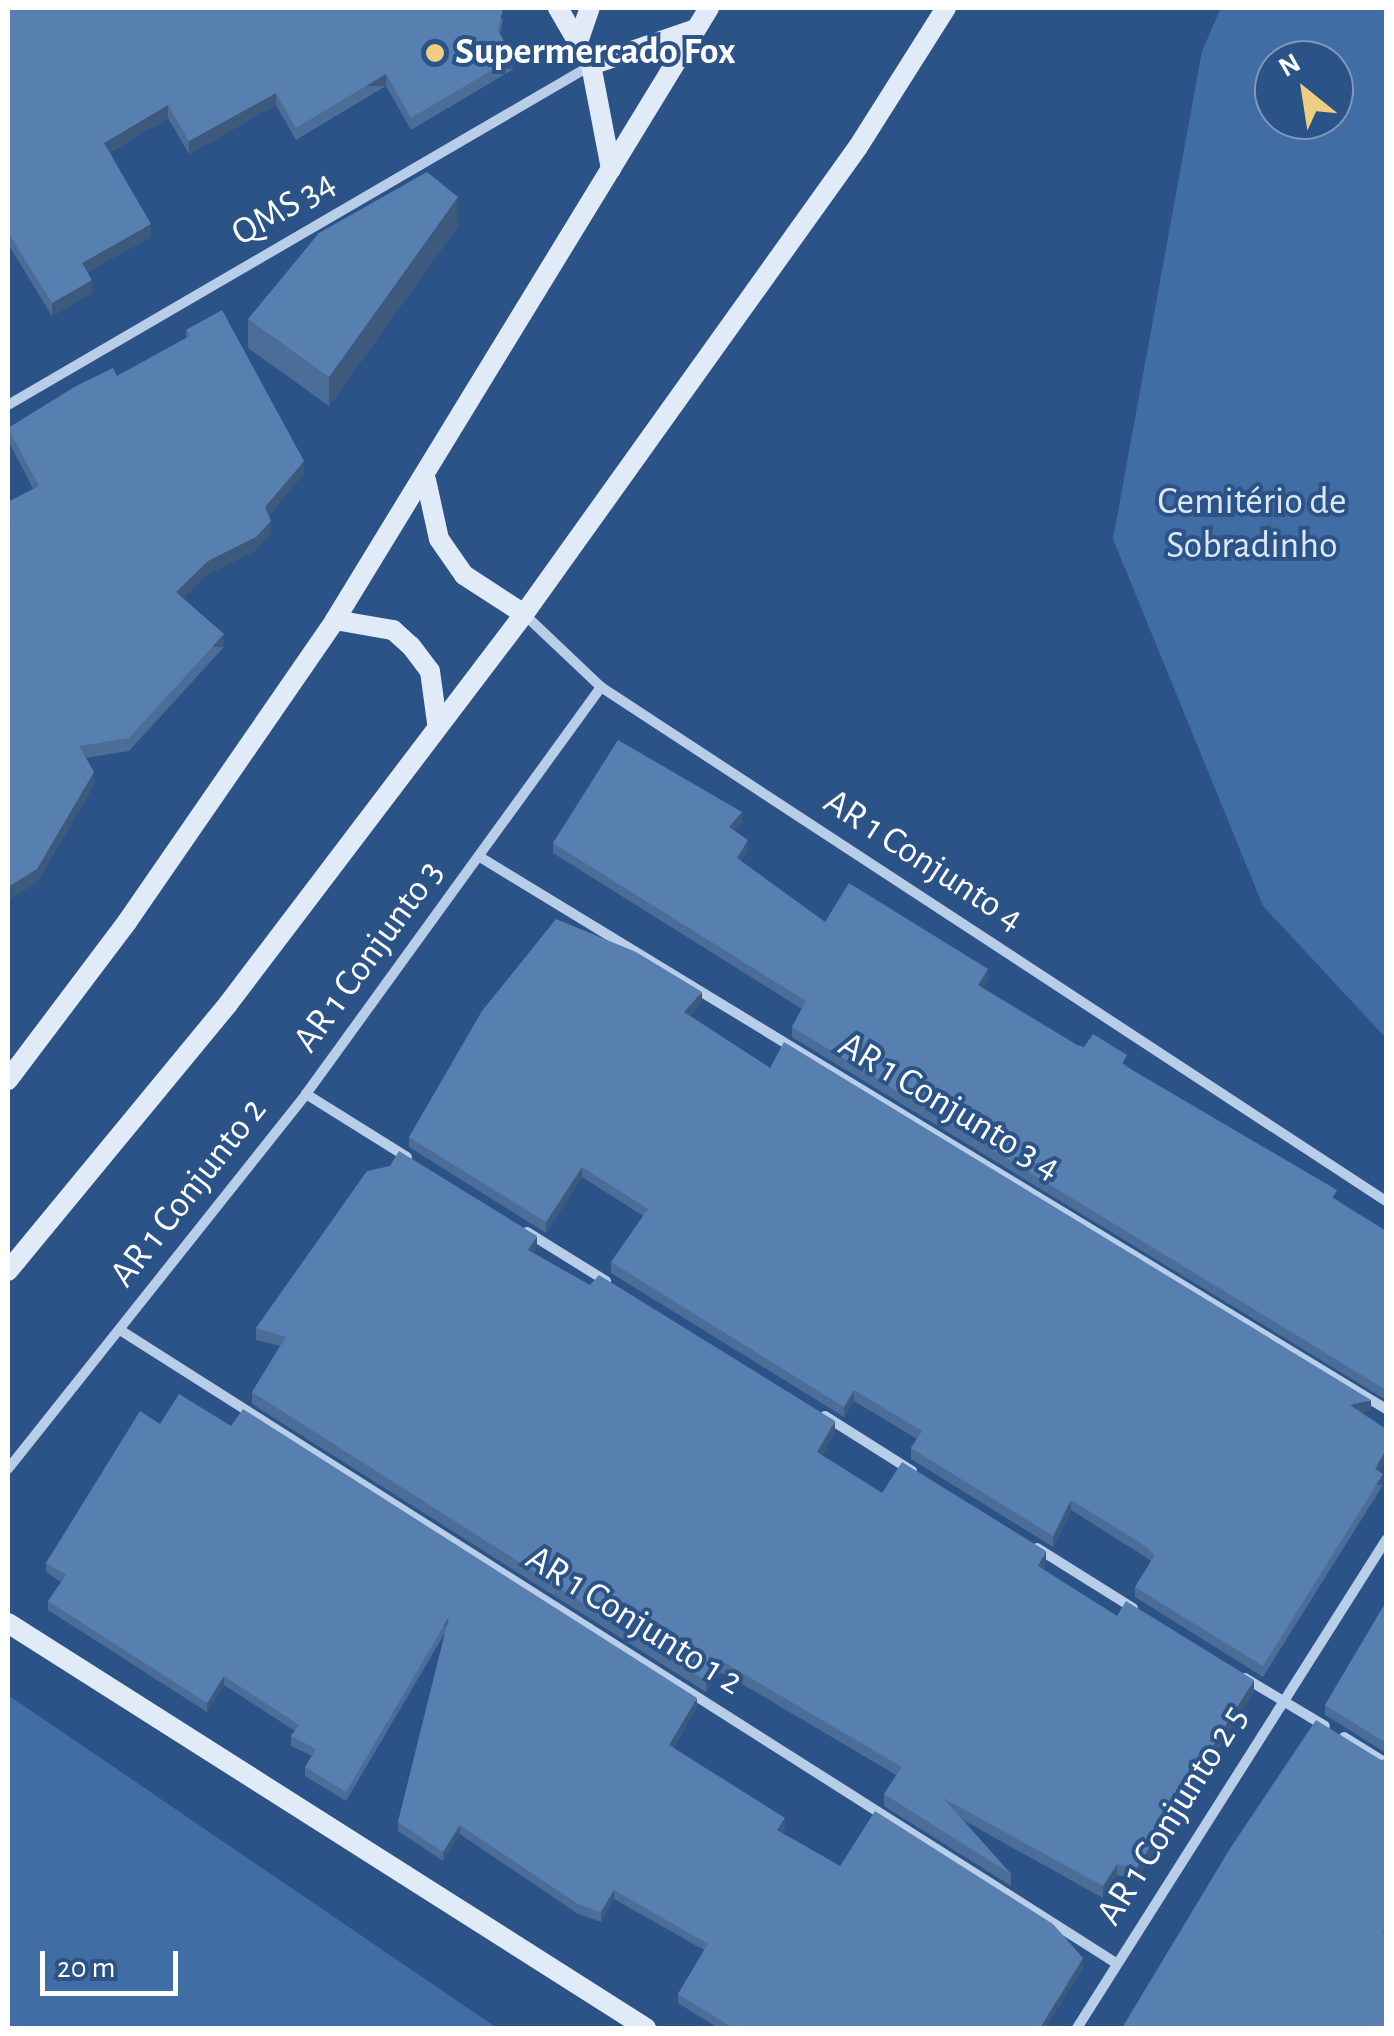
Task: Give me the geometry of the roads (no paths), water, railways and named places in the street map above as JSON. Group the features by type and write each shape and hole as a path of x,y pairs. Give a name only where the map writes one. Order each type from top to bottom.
{"main road":[{"path":"558,8 591,65 611,168"},
{"path":"578,42 590,8"},
{"path":"8,1080 127,922 335,620 426,480 709,8"},
{"path":"8,1271 228,1004 437,722 524,614 858,146 946,8"},
{"path":"591,65 696,29"},
{"path":"426,480 439,539 464,574 524,614"},
{"path":"335,620 392,630 411,646 430,671 437,722"},
{"path":"8,1623 646,2028"}],"street":[{"name":"QMS 34","path":"8,405 591,65"},
{"name":"AR 1 Conjunto 4","path":"524,614 602,687 1386,1200"},
{"path":"480,856 602,687"},
{"name":"AR 1 Conjunto 3","path":"306,1094 480,856"},
{"name":"AR 1 Conjunto 3 4","path":"480,856 1386,1409"},
{"path":"306,1094 424,1167"},
{"name":"AR 1 Conjunto 2","path":"8,1469 306,1094"},
{"path":"508,1219 625,1292"},
{"name":"AR 1 Conjunto 1 2","path":"120,1330 1116,1963"},
{"path":"810,1407 928,1480"},
{"name":"AR 1 Conjunto 2 5","path":"1078,2028 1281,1700 1386,1540"},
{"path":"1029,1543 1146,1616"},
{"path":"1230,1668 1386,1763"}],"place":[{"name":"Supermercado Fox","path":"435,53"}],"park label":[{"name":"Cemitério de Sobradinho","path":"1252,525"}]}
